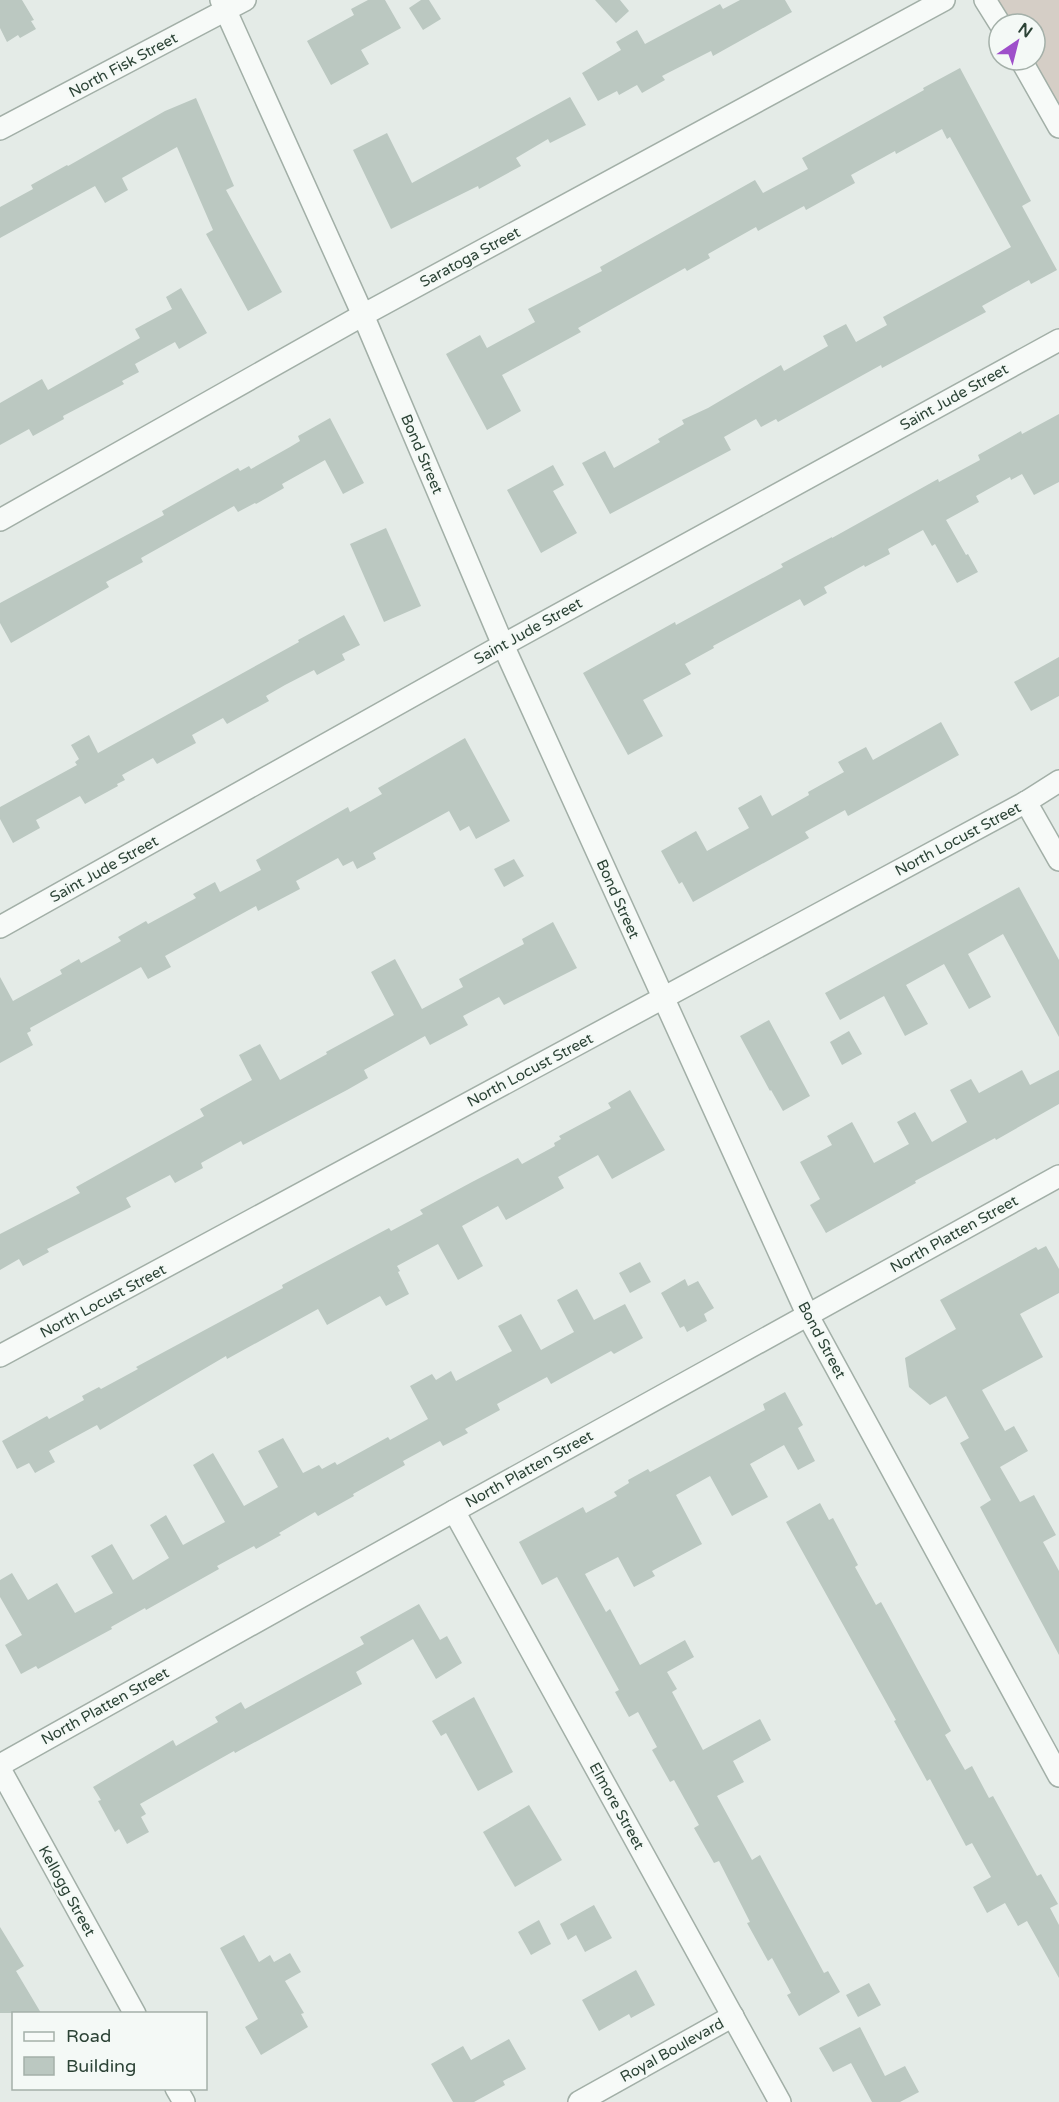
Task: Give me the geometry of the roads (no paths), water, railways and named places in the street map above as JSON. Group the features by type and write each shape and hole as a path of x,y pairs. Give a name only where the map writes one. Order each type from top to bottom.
{"street":[{"name":"Saratoga Street","path":"0,520 363,315 944,0"},
{"name":"Bond Street","path":"231,4 502,645 808,1316 1059,1776"},
{"name":"North Fisk Street","path":"0,129 231,4"},
{"path":"1028,72 1059,127"},
{"name":"Saint Jude Street","path":"0,927 502,645 1059,340"},
{"name":"North Locust Street","path":"0,1356 1026,802 1059,781"},
{"path":"1026,802 1059,860"},
{"name":"North Platten Street","path":"0,1767 454,1510 1059,1176"},
{"name":"Elmore Street","path":"454,1510 780,2102"},
{"name":"Kellogg Street","path":"0,1767 134,2012"},
{"name":"Royal Boulevard","path":"579,2102 733,2016"}]}
